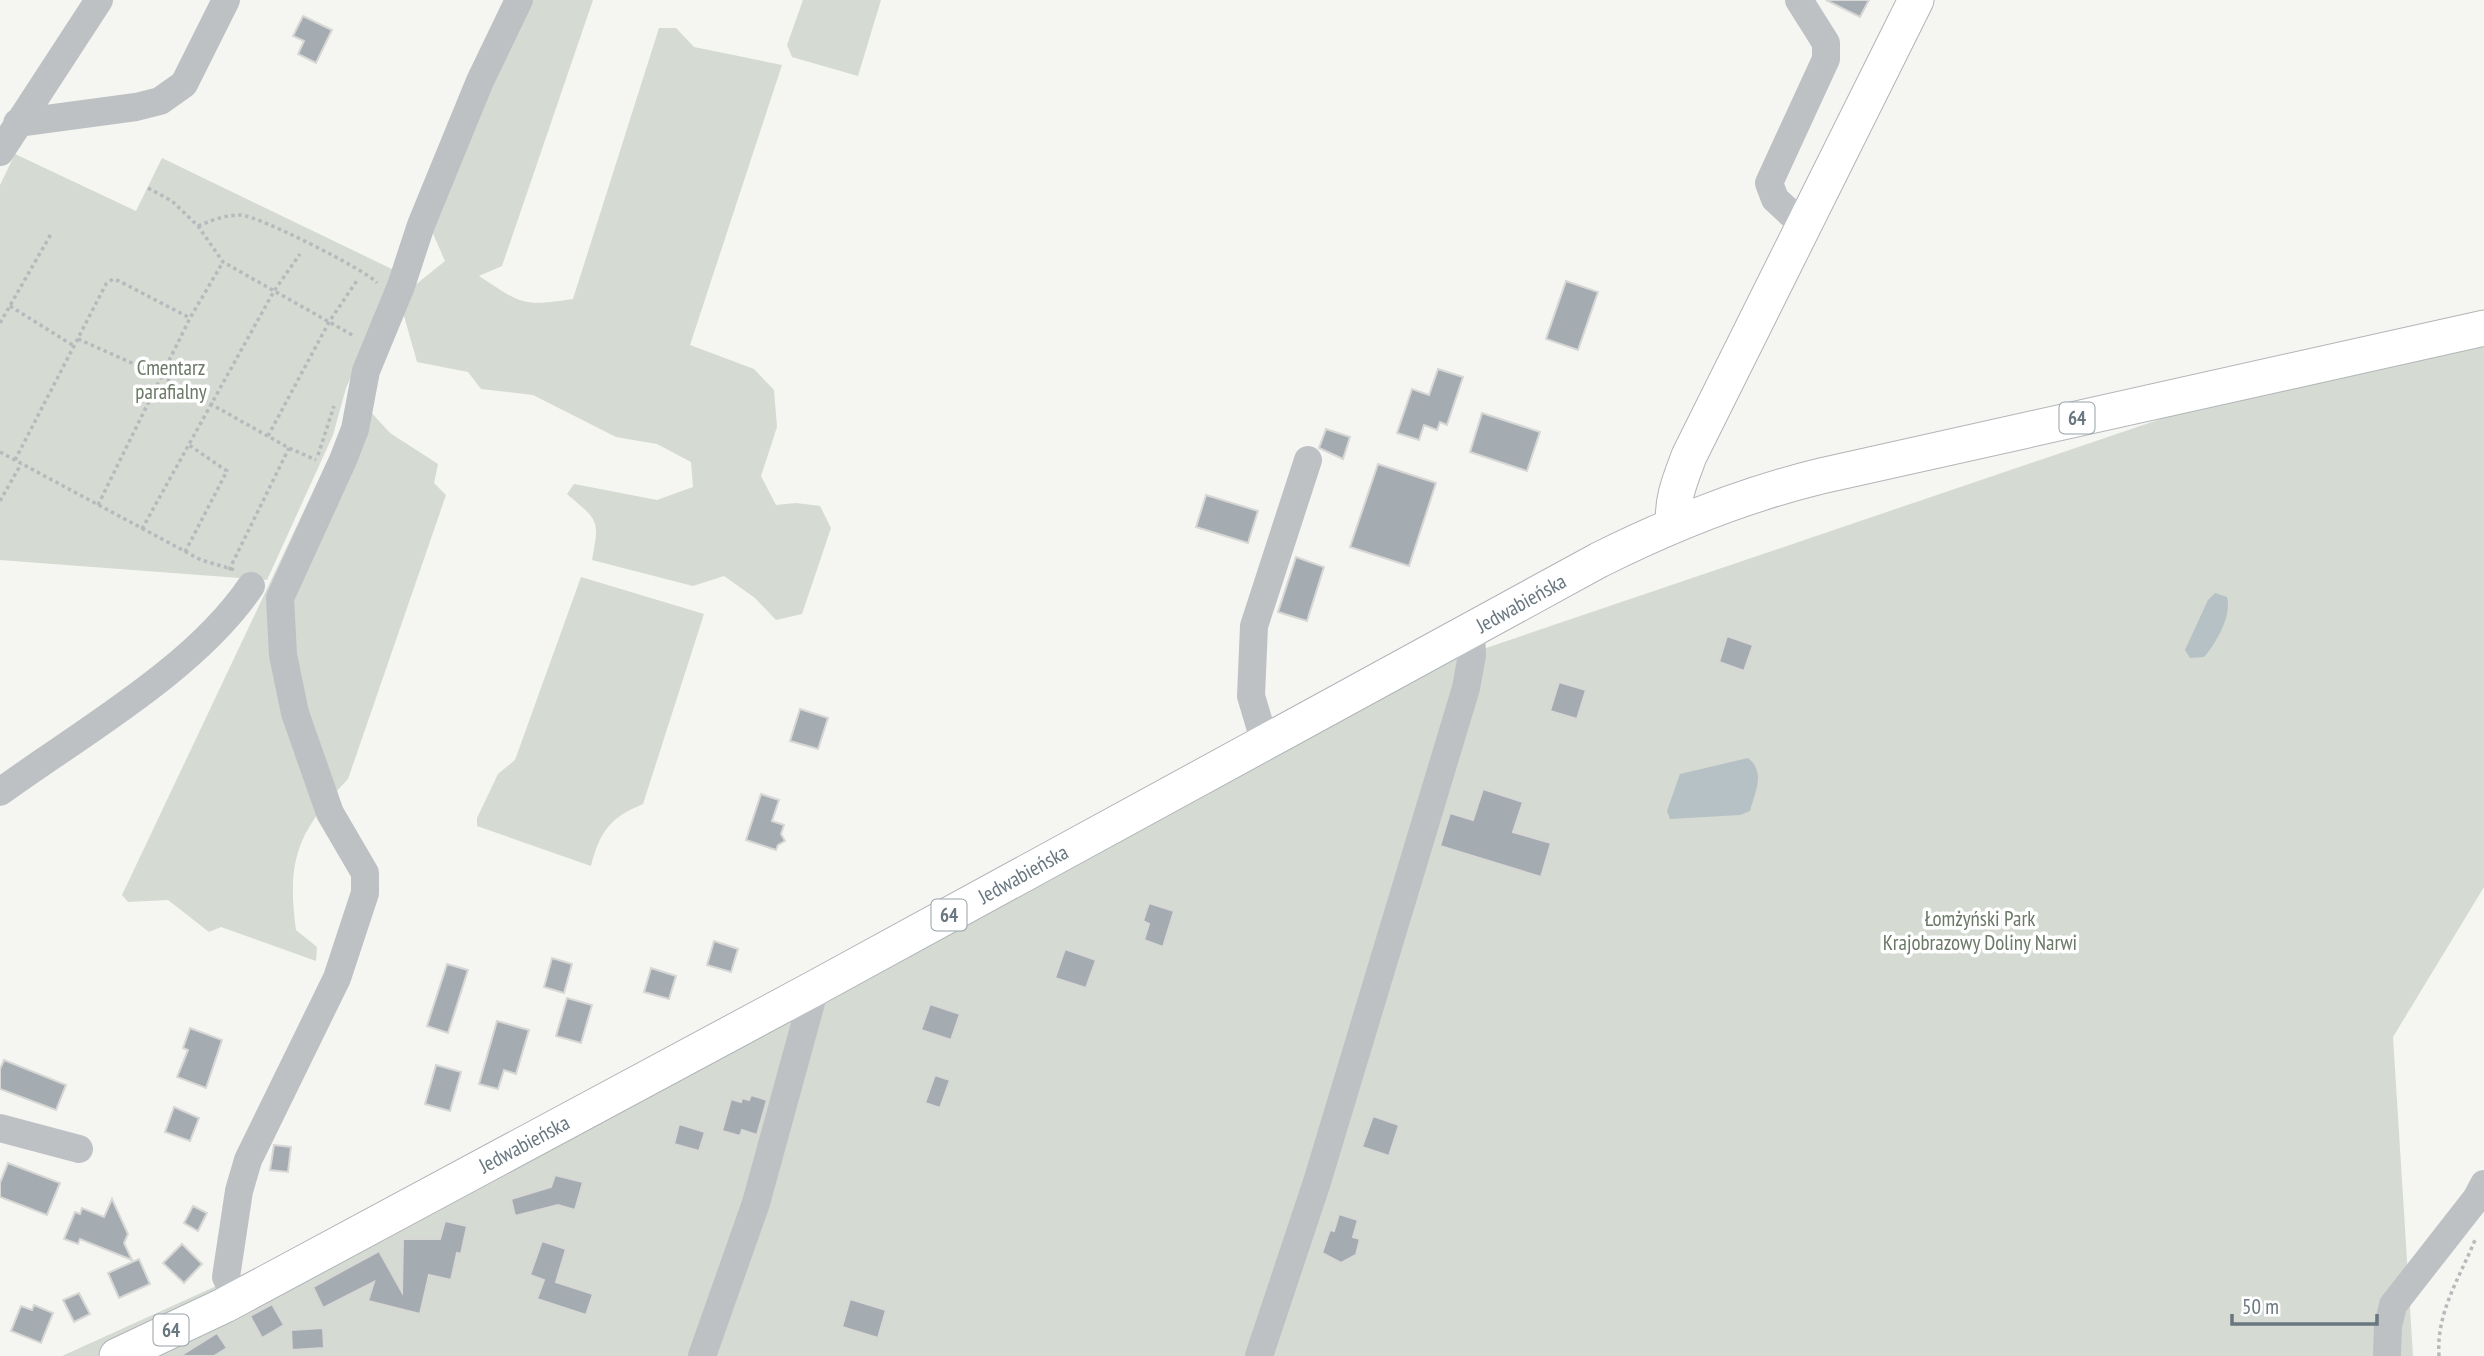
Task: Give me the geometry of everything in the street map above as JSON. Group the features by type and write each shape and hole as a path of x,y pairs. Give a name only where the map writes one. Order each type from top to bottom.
{"main road":[{"path":"1674,524 1672,511 1689,456 1916,0"},
{"name":"64","path":"1674,524 1716,507 1821,476 2484,328"},
{"name":"Jedwabieńska","path":"132,1354 815,988 1599,560 1674,524"}],"street":[{"path":"0,152 99,0"},
{"path":"18,123 136,107 160,101 184,83 226,0"},
{"path":"231,1302 226,1277 230,1239 242,1181 254,1148 337,978 365,893 365,873 330,813 295,713 284,655 280,597 343,460 355,429 366,371 401,286 421,225 480,81 519,0"},
{"path":"1799,0 1826,43 1828,51 1769,183 1774,199 1803,225"},
{"path":"1265,743 1251,696 1254,626 1308,460"},
{"path":"0,792 114,713 208,637 231,615 242,576"},
{"path":"1259,1356 1317,1182 1466,688 1472,655 1471,631"},
{"path":"702,1356 756,1203 815,988"},
{"path":"0,1128 79,1149"},
{"path":"2386,1356 2393,1305 2476,1199 2484,1184"}],"path":[{"path":"148,188 172,201 198,226 223,262 354,336"},
{"path":"198,226 220,217 243,215 306,241 378,282 373,291"},
{"path":"0,323 51,234"},
{"path":"142,529 274,291 300,254"},
{"path":"98,505 190,318 223,262"},
{"path":"15,460 106,284 114,279 190,318"},
{"path":"268,436 329,322 358,279"},
{"path":"10,306 74,346"},
{"path":"351,348 359,324"},
{"path":"78,339 161,376 289,448 316,460"},
{"path":"311,472 337,396"},
{"path":"185,552 227,471 189,445"},
{"path":"0,452 185,552 242,576 289,448"},
{"path":"0,502 21,464"},
{"path":"2439,1356 2437,1335 2444,1308 2479,1230"}],"green space":[{"path":"525,0 593,0 502,266 479,276 523,301 542,303 573,299 659,28 676,28 694,47 782,65 690,345 754,369 774,390 777,427 761,476 776,505 796,503 820,506 831,528 802,614 776,620 755,598 724,576 693,586 592,560 596,528 591,516 567,494 574,484 657,500 693,487 691,462 657,444 616,437 533,395 481,389 468,372 417,362 401,305 414,286 445,261 431,229"},
{"path":"803,0 881,0 858,76 792,57 787,45"},
{"name":"Cmentarz parafialny","path":"15,154 136,211 162,158 398,272 346,388 333,435 267,580 0,560 0,185"},
{"name":"Łomżyński Park Krajobrazowy Doliny Narwi","path":"2484,339 2484,887 2393,1037 2413,1356 62,1356 593,1115 1430,667 2202,405"},
{"path":"369,410 390,433 438,464 434,483 446,495 348,779 307,830 295,864 293,905 296,930 317,947 316,961 221,927 209,932 168,900 128,902 122,895 336,443"},
{"path":"581,577 704,614 643,804 614,821 602,835 591,866 477,826 477,818 498,774 515,760"}],"shaded area":[{"path":"2215,593 2227,597 2225,621 2204,657 2190,658 2185,650 2208,600"},
{"path":"1748,758 1758,776 1750,811 1740,815 1670,819 1667,811 1680,774"}],"building":[{"path":"1826,0 1869,0 1860,17"},
{"path":"303,16 332,30 316,63 298,54 304,41 293,36"},
{"path":"1566,281 1598,292 1578,350 1546,339"},
{"path":"1438,369 1463,377 1447,425 1440,422 1437,430 1424,425 1419,440 1397,433 1412,389 1429,395"},
{"path":"1482,413 1540,432 1527,471 1470,452"},
{"path":"1326,429 1350,437 1343,459 1319,448"},
{"path":"1378,464 1436,483 1409,566 1350,547"},
{"path":"1206,495 1258,511 1248,543 1196,527"},
{"path":"1296,557 1324,567 1307,621 1278,612"},
{"path":"1727,636 1753,645 1744,671 1719,662"},
{"path":"1559,682 1586,690 1577,719 1550,711"},
{"path":"800,709 828,718 818,749 790,741"},
{"path":"1483,789 1523,802 1513,832 1551,843 1541,877 1440,846 1450,813 1473,820"},
{"path":"761,794 779,800 772,821 784,825 781,834 785,841 778,845 776,850 746,840"},
{"path":"1149,903 1174,911 1163,947 1144,940 1149,924 1143,921"},
{"path":"714,941 738,949 731,972 707,965"},
{"path":"1065,949 1096,960 1086,988 1055,978"},
{"path":"552,958 572,964 564,993 544,987"},
{"path":"447,964 468,970 448,1033 427,1026"},
{"path":"651,968 676,976 669,999 644,992"},
{"path":"567,998 592,1005 581,1043 556,1036"},
{"path":"930,1004 960,1014 951,1040 921,1030"},
{"path":"497,1021 529,1030 516,1074 504,1070 498,1089 479,1084"},
{"path":"190,1028 222,1040 206,1088 177,1077 188,1050 183,1048"},
{"path":"4,1060 66,1085 56,1110 0,1089 0,1069"},
{"path":"436,1065 461,1072 450,1111 425,1104"},
{"path":"935,1075 950,1080 940,1108 925,1103"},
{"path":"751,1095 767,1100 757,1135 742,1130 740,1136 722,1131 731,1099 741,1102 742,1098 749,1100"},
{"path":"174,1107 199,1118 190,1141 165,1132"},
{"path":"1373,1116 1399,1125 1389,1156 1362,1147"},
{"path":"679,1124 705,1132 699,1151 674,1144"},
{"path":"274,1145 291,1147 288,1172 270,1170"},
{"path":"8,1163 60,1183 47,1215 0,1197 0,1183"},
{"path":"555,1175 583,1182 575,1210 558,1205 515,1216 511,1199 551,1187"},
{"path":"112,1199 128,1234 124,1243 132,1260 80,1239 78,1244 64,1239 75,1212 80,1214 82,1208 104,1217"},
{"path":"193,1206 207,1213 198,1231 184,1223"},
{"path":"1339,1214 1358,1220 1353,1237 1360,1239 1356,1255 1341,1263 1322,1253 1330,1230 1334,1231"},
{"path":"445,1221 467,1226 461,1254 457,1253 451,1280 429,1275 420,1314 368,1301 374,1282 323,1308 313,1287 379,1251 402,1292 403,1239 440,1239"},
{"path":"542,1241 566,1249 556,1282 593,1294 586,1315 537,1299 544,1280 530,1275"},
{"path":"182,1244 202,1264 184,1283 163,1263"},
{"path":"139,1259 150,1284 119,1298 108,1273"},
{"path":"79,1293 90,1314 74,1322 63,1300"},
{"path":"850,1299 886,1310 878,1338 842,1327"},
{"path":"272,1304 284,1325 262,1338 250,1316"},
{"path":"34,1305 53,1313 41,1343 11,1331 21,1306 32,1310"},
{"path":"323,1328 324,1348 292,1350 291,1330"},
{"path":"217,1333 227,1348 214,1356 180,1356"}]}
